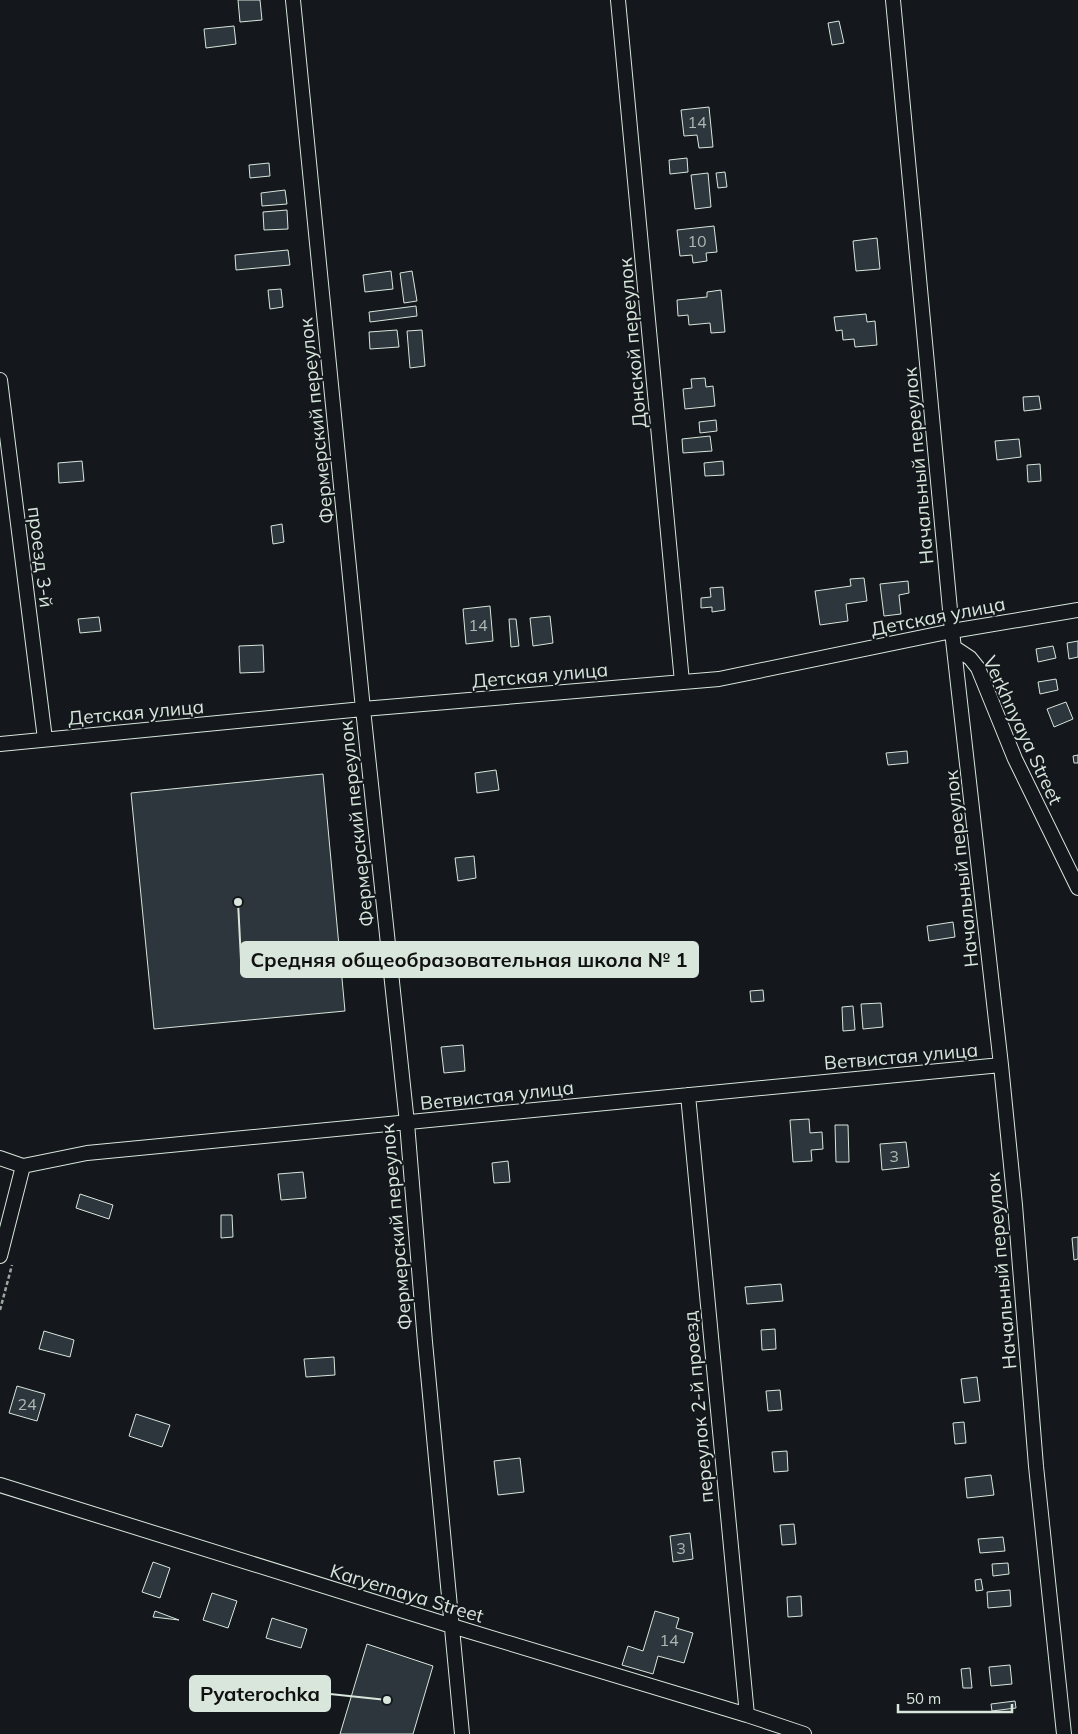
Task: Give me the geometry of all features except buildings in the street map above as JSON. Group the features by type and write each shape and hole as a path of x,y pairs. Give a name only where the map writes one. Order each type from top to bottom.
{"street":[{"name":"Фермерский переулок","path":"293,0 363,709 407,1122 462,1734"},
{"name":"Донской переулок","path":"618,0 682,682"},
{"name":"Начальный переулок","path":"893,0 952,631 1001,1065 1016,1215 1036,1466 1064,1734"},
{"name":"проезд 3-й","path":"0,380 44,739"},
{"name":"Детская улица","path":"0,744 363,709 719,679 952,631 1078,610"},
{"name":"Verkhnyaya Street","path":"955,648 970,658 978,668 1015,759 1078,888"},
{"name":"Ветвистая улица","path":"23,1166 87,1153 1001,1065"},
{"name":"переулок 2-й проезд","path":"688,1095 747,1715"},
{"path":"0,1158 23,1166 0,1256"},
{"name":"Karyernaya Street","path":"0,1485 804,1734"}],"place":[{"name":"Средняя общеобразовательная школа № 1","path":"238,902"},
{"name":"Pyaterochka","path":"387,1700"}]}
